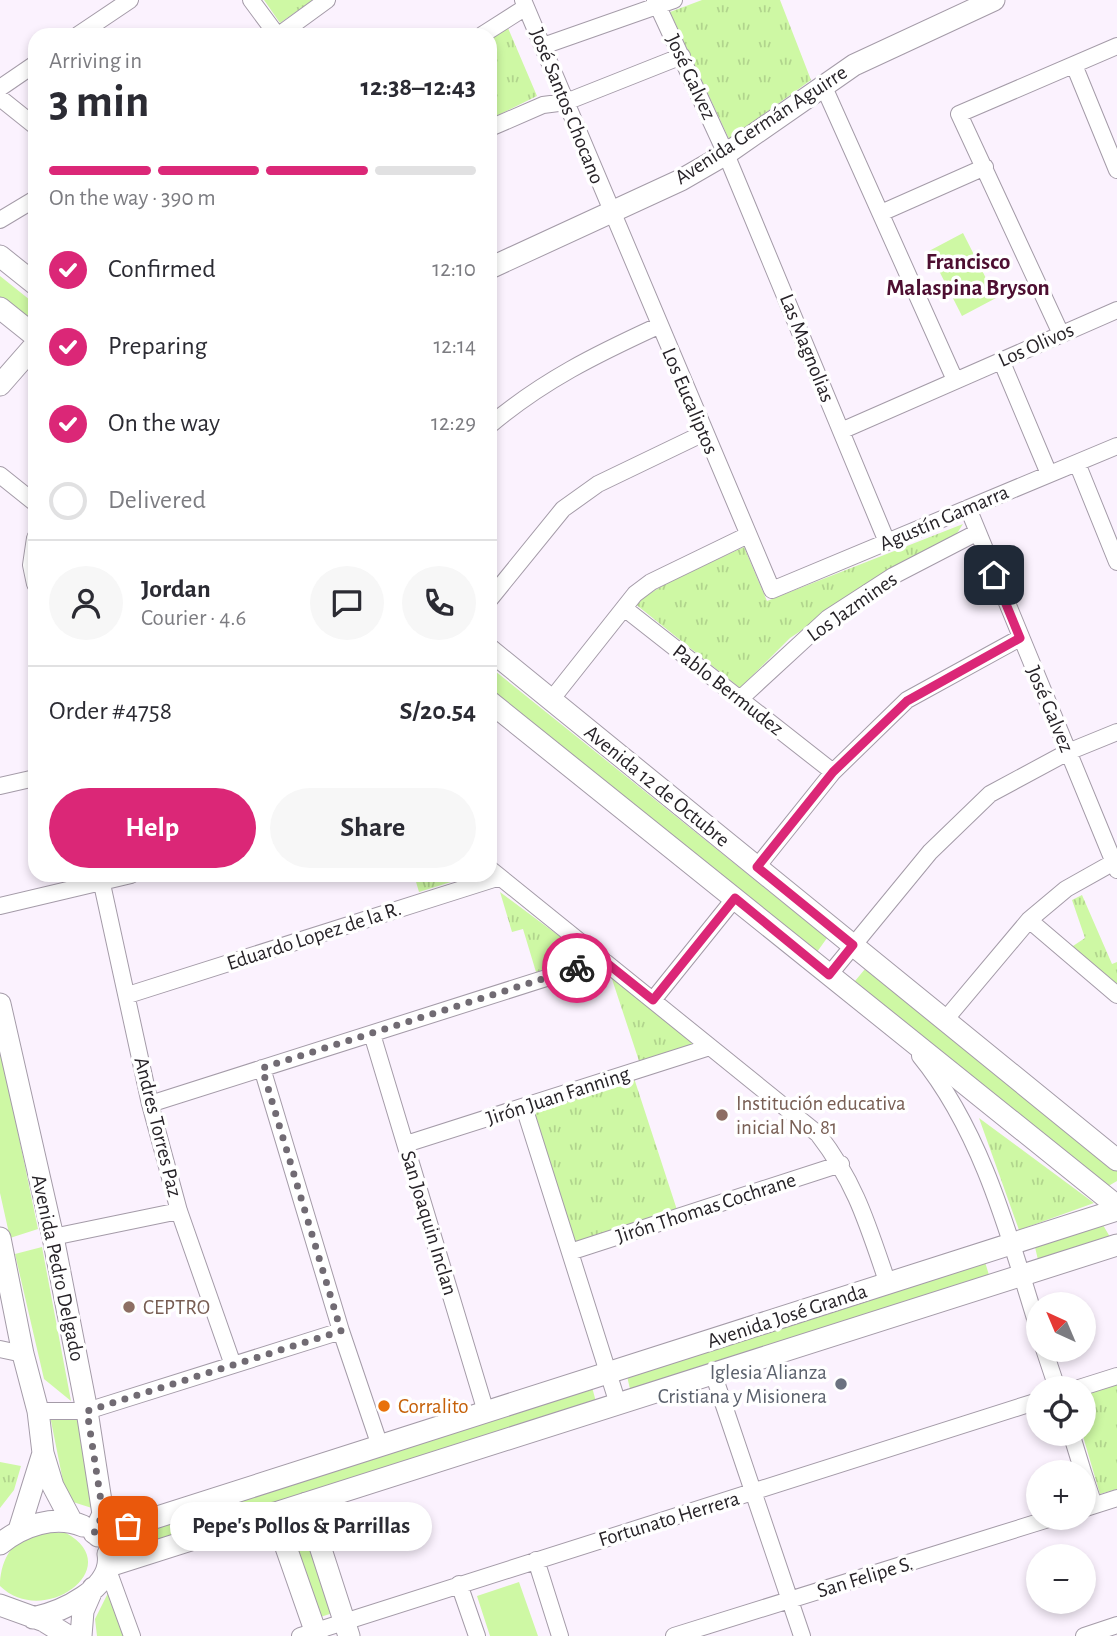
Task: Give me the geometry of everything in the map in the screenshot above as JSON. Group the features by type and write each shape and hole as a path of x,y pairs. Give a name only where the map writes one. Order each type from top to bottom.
{"main road":[{"name":"Avenida Germán Aguirre","path":"497,265 681,180 726,154 822,85 892,45 994,0"},
{"path":"0,256 28,278"},
{"path":"0,308 28,330"},
{"path":"0,385 28,353"},
{"name":"Avenida 12 de Octubre","path":"497,656 1117,1160"},
{"name":"Avenida 12 de Octubre","path":"497,708 1117,1208"},
{"name":"Avenida Pedro Delgado","path":"0,1004 53,1237 87,1411 103,1514 96,1535"},
{"name":"Avenida José Granda","path":"96,1535 888,1284 1117,1208"},
{"path":"0,1238 23,1354 38,1411 43,1453 53,1486 72,1522"},
{"name":"Avenida José Granda","path":"108,1568 1117,1245"},
{"path":"8,1536 43,1453"},
{"path":"306,1503 346,1629"},
{"path":"274,1513 311,1634"},
{"path":"0,1623 63,1609 93,1587 108,1568 107,1550 96,1535 72,1522 54,1522 8,1536"},
{"path":"82,1636 83,1611 93,1587"},
{"path":"0,1605 55,1626 68,1636"}],"street":[{"path":"88,28 130,0"},
{"path":"251,0 273,28"},
{"path":"288,28 327,0"},
{"path":"543,46 657,3 674,0"},
{"name":"José Galvez","path":"657,3 726,154"},
{"path":"491,28 524,4"},
{"name":"José Santos Chocano","path":"524,4 610,212"},
{"path":"1061,334 960,112 1117,47"},
{"path":"497,125 542,104 566,102 682,56"},
{"path":"1074,65 1117,170"},
{"path":"0,88 28,69"},
{"path":"822,85 955,380"},
{"path":"0,98 28,120"},
{"name":"Las Magnolias","path":"726,154 887,542"},
{"path":"881,213 985,167"},
{"path":"0,220 28,203"},
{"name":"Los Eucaliptos","path":"610,212 772,590"},
{"name":"Los Olivos","path":"841,430 1117,310"},
{"path":"497,419 518,402 580,362 658,326"},
{"path":"1001,360 1049,474"},
{"path":"497,590 563,509 598,484 704,433"},
{"name":"Agustín Gamarra","path":"772,590 1117,446"},
{"path":"1077,463 1117,562"},
{"path":"0,475 28,497"},
{"name":"José Galvez","path":"968,508 1115,866"},
{"name":"Los Jazmines","path":"740,699 828,618 893,576 976,533"},
{"path":"551,700 624,608 651,582 748,536"},
{"name":"Pablo Bermudez","path":"624,608 833,772"},
{"path":"757,867 833,772 907,701 1020,638"},
{"path":"829,975 929,852 990,794 1068,752 1117,732"},
{"path":"0,786 28,780"},
{"path":"945,1020 1029,920 1066,889 1115,866"},
{"path":"497,875 818,1134 842,1164 858,1195 888,1284"},
{"path":"0,906 108,882"},
{"name":"Eduardo Lopez de la R.","path":"128,995 468,882"},
{"name":"Andres Torres Paz","path":"102,884 150,1104 178,1211 233,1365"},
{"path":"653,1000 735,898"},
{"path":"1029,920 1117,995"},
{"path":"150,1104 603,960"},
{"path":"901,1032 940,1080 964,1125 1012,1244 1026,1292"},
{"name":"San Joaquin Inclan","path":"372,1034 486,1412"},
{"name":"Jirón Juan Fanning","path":"405,1144 710,1047"},
{"path":"262,1068 341,1331 380,1446"},
{"path":"524,1107 618,1404"},
{"name":"Jirón Thomas Cochrane","path":"570,1252 842,1164"},
{"path":"53,1237 178,1211"},
{"path":"38,1411 87,1411 341,1331"},
{"path":"0,1349 23,1354"},
{"path":"713,1373 802,1636"},
{"path":"1096,1383 1117,1376"},
{"name":"Fortunato Herrera","path":"311,1634 346,1629 459,1584 1026,1405"},
{"path":"1096,1505 1117,1498"},
{"name":"San Felipe S.","path":"674,1636 1026,1526"},
{"path":"536,1560 560,1636"},
{"path":"108,1568 132,1636"},
{"path":"459,1584 477,1636"},
{"path":"1084,1636 1117,1625"}],"green space":[{"path":"264,0 313,0 280,23"},
{"path":"702,0 780,0 811,80 729,139 670,12"},
{"path":"508,28 537,96 497,116 497,35"},
{"path":"963,233 996,298 962,316 929,251"},
{"path":"0,276 28,298 28,320 0,301"},
{"path":"963,524 954,538 855,595 790,638 740,688 634,603 674,579 744,547 767,601"},
{"path":"497,673 827,938 812,959 497,706"},
{"path":"416,882 451,882 419,892"},
{"path":"500,892 586,956 536,972 523,929 512,932"},
{"path":"1082,895 1112,964 1117,962 1117,987 1070,948 1085,938 1072,900"},
{"path":"865,969 1117,1171 1117,1181 1105,1188 850,987"},
{"path":"611,976 697,1046 640,1064"},
{"path":"0,1046 38,1229 10,1238 0,1193"},
{"path":"634,1078 678,1213 575,1245 534,1110"},
{"path":"979,1118 1094,1203 1019,1230"},
{"path":"1103,1225 1110,1237 1038,1260 1035,1247"},
{"path":"42,1247 71,1401 44,1379 15,1254"},
{"path":"985,1262 989,1275 630,1389 627,1376"},
{"path":"1117,1381 1117,1489 1100,1494 1096,1480 1096,1460 1090,1460 1086,1446 1096,1446 1096,1388"},
{"path":"592,1387 596,1402 129,1552 124,1535"},
{"path":"74,1415 78,1420 95,1509 73,1502 66,1496 50,1416"},
{"path":"0,1462 21,1466 14,1490 0,1508"},
{"path":"301,1517 333,1613 317,1618 286,1522"},
{"path":"37,1533 66,1533 83,1547 88,1562 84,1576 73,1588 57,1597 38,1601 18,1597 0,1586 4,1562 18,1542"},
{"path":"519,1582 538,1636 490,1636 477,1596"},
{"path":"108,1593 124,1636 97,1636 95,1619"}],"way so far":[{"path":"128,1526 98,1536 94,1533 103,1514 87,1411 341,1331 262,1068 577,968"}],"place":[{"name":"Institución educativa inicial No. 81","path":"722,1115"},
{"name":"CEPTRO","path":"129,1307"},
{"name":"Iglesia Alianza Cristiana y Misionera","path":"841,1384"},
{"name":"Corralito","path":"384,1406"},
{"name":"Pepe's Pollos & Parrillas","path":"128,1526"}],"district":[{"name":"Francisco Malaspina Bryson","path":"968,275"}],"route":[{"path":"577,968 603,960 653,1000 735,898 829,975 853,945 757,867 833,772 907,701 1020,638 994,575"}]}
